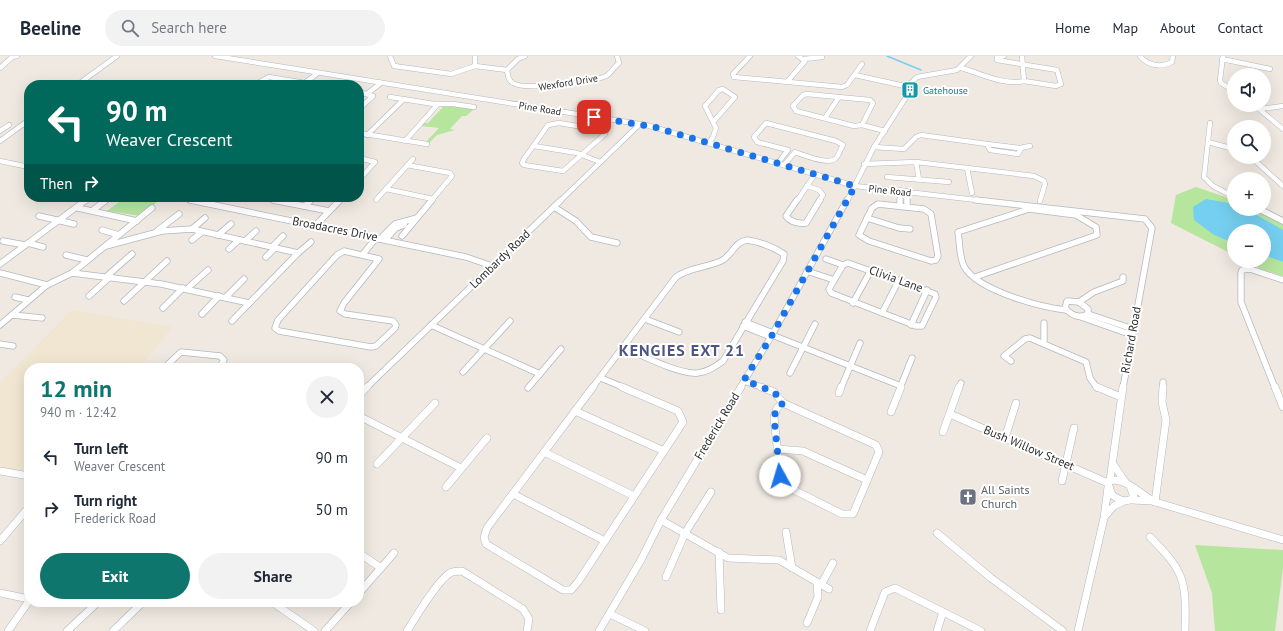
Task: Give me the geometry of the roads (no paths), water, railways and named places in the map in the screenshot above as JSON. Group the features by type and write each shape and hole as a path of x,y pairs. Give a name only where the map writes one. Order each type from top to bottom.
{"street":[{"path":"0,68 11,56 17,56"},
{"path":"84,80 117,56"},
{"name":"Pine Road","path":"215,56 362,80"},
{"path":"390,56 394,66 397,68 407,67 451,74 475,66 507,70 518,58 525,56"},
{"path":"475,56 475,66"},
{"path":"750,56 733,74 734,77 839,87 846,86 862,64"},
{"path":"798,56 804,59 822,57"},
{"path":"855,75 908,90 917,77 953,71 961,68 971,56"},
{"path":"961,68 1015,83 1024,81 1056,86 1061,85 1057,70 997,60 998,57 1004,56"},
{"path":"1022,56 1024,81"},
{"path":"1140,56 1146,62 1163,66 1172,62 1173,56"},
{"name":"Wexford Drive","path":"507,70 506,74 512,82 536,88 601,78 608,74 619,62 617,57"},
{"path":"1227,87 1221,83 1220,80 1223,57 1266,68"},
{"path":"787,82 804,62 804,59"},
{"path":"309,80 318,73"},
{"path":"263,80 269,77 284,80"},
{"name":"Pine Road","path":"364,80 640,124 855,186 1145,219"},
{"path":"364,92 375,82"},
{"path":"364,92 381,83"},
{"path":"709,143 716,133 714,121 705,106 719,90 723,89 733,94 735,98 714,121"},
{"name":"Frederick Road","path":"599,631 641,560 661,520 772,335 855,186 874,147 885,131 908,90"},
{"path":"364,93 372,94 372,98 364,105"},
{"path":"862,125 873,102 868,100 806,94 793,106 796,111 854,126 862,125 885,131"},
{"path":"453,104 460,95"},
{"path":"460,104 467,96"},
{"path":"390,97 438,104 460,104 474,107"},
{"path":"825,118 839,97"},
{"path":"367,134 404,99"},
{"path":"405,141 438,106 438,104"},
{"path":"1271,108 1283,106"},
{"path":"1263,112 1283,129"},
{"path":"552,123 604,131 604,136 568,168 561,171 524,165 522,161 534,146 548,125 552,123"},
{"path":"770,123 836,141 843,145 835,159 829,161 794,152 758,142 754,137 764,124 770,123"},
{"path":"1210,123 1204,177 1213,186 1227,193"},
{"path":"0,141 24,124"},
{"name":"Lombardy Road","path":"364,390 554,207 599,161 640,124"},
{"path":"0,131 9,125"},
{"path":"364,134 427,144"},
{"path":"874,147 904,149 916,137 921,135 1020,148 1030,146"},
{"path":"1208,142 1227,147"},
{"path":"987,143 989,150 1001,152 1018,154 1020,148"},
{"path":"1000,145 1001,152"},
{"path":"534,146 583,155 591,160 599,161"},
{"path":"778,163 788,150"},
{"path":"784,165 794,152"},
{"path":"364,159 376,162 364,175"},
{"path":"376,200 414,159"},
{"path":"0,161 24,166"},
{"path":"864,166 889,166 898,162 916,162 1039,178 1044,180 1045,184 1040,201"},
{"path":"916,162 919,179"},
{"path":"1259,164 1283,186"},
{"path":"402,236 452,174 407,165"},
{"path":"967,168 972,193"},
{"path":"806,186 819,190 823,195 807,222 801,224 786,218 806,186 815,174"},
{"path":"887,176 949,182"},
{"path":"386,189 433,199"},
{"path":"900,190 900,206"},
{"path":"906,191 907,207"},
{"path":"0,264 86,202"},
{"path":"93,210 104,202"},
{"name":"Broadacres Drive","path":"201,202 466,257 492,266"},
{"path":"285,202 329,211"},
{"path":"305,206 309,202"},
{"path":"315,226 338,202"},
{"path":"876,204 907,207 924,209 931,214 938,256 934,261 861,237 859,233 872,208 876,204"},
{"path":"554,207 576,221 591,237 604,242 617,243"},
{"path":"78,208 93,210 137,221"},
{"path":"0,325 47,284 72,273 152,208"},
{"path":"975,277 1097,235 1098,229 1076,215 1029,209 958,232 965,268 975,277 989,287 1051,308 1066,310 1080,317 1132,332"},
{"path":"156,232 179,214"},
{"path":"1271,214 1283,220"},
{"path":"39,216 74,224"},
{"path":"192,229 205,218"},
{"path":"867,218 899,228 910,229"},
{"name":"Richard Road","path":"1078,631 1104,518 1113,464 1121,397 1152,228 1149,222 1145,219"},
{"path":"363,254 380,239 396,228 415,220"},
{"path":"218,236 231,224"},
{"path":"106,246 156,232 192,229 298,253"},
{"path":"102,230 119,235"},
{"path":"245,241 256,231"},
{"path":"192,240 202,232"},
{"path":"266,257 283,236"},
{"path":"229,249 239,240"},
{"path":"601,378 680,413 682,425 574,588 566,591 558,588 491,548 484,541 487,528 623,347 680,274 691,268 723,261 738,243 746,240 778,251 784,257 722,361 712,369 700,373 683,372 623,347"},
{"path":"3,241 43,247"},
{"path":"232,321 298,253 311,242"},
{"path":"346,251 363,254 377,258 378,261 344,303 340,311 345,314 395,322 396,326 376,346 369,347 279,331 275,328 276,322 337,255 346,251"},
{"path":"89,296 132,254"},
{"path":"66,255 87,260"},
{"name":"Clivia Lane","path":"826,259 843,265 852,263 927,290 936,296 924,323 919,327 911,325"},
{"path":"124,301 167,261"},
{"path":"843,265 829,289 831,293 852,303 911,325 927,290"},
{"path":"808,269 835,279"},
{"path":"1283,280 1250,269 1242,270 1241,273 1241,302 1283,407"},
{"path":"163,308 208,270"},
{"path":"852,303 871,270"},
{"path":"0,273 47,284"},
{"path":"72,273 146,281 185,288 249,303"},
{"path":"1079,302 1094,292 1124,281 1123,277"},
{"path":"226,297 244,279"},
{"path":"882,314 899,280"},
{"path":"202,314 219,296"},
{"path":"15,297 28,300"},
{"path":"1066,310 1064,305 1067,301 1079,302 1088,309 1088,314"},
{"path":"1080,317 1088,314 1132,332"},
{"path":"12,315 42,318"},
{"path":"645,320 679,332"},
{"path":"462,372 510,321"},
{"path":"1044,323 1044,344"},
{"path":"744,324 901,386"},
{"path":"790,373 815,324"},
{"path":"431,325 540,374"},
{"path":"1011,361 1004,356 1025,339 1030,338 1086,362 1090,378 1098,389 1121,397"},
{"path":"839,393 860,343"},
{"path":"0,344 13,346"},
{"path":"528,388 561,349"},
{"path":"169,363 176,355 183,351 220,356 224,360 222,363"},
{"path":"891,412 912,358"},
{"path":"744,380 774,392 783,403 876,445 879,452 853,514 842,514 786,486 780,476 774,412 783,403"},
{"path":"1154,501 1166,420 1162,402 1163,382"},
{"path":"943,432 961,383"},
{"path":"376,464 435,403"},
{"path":"1005,438 1016,403"},
{"path":"575,411 664,450"},
{"name":"Bush Willow Street","path":"950,414 1109,483"},
{"path":"364,418 461,468"},
{"path":"1062,481 1074,428"},
{"path":"446,487 487,438"},
{"path":"777,449 794,449 803,451 867,480"},
{"path":"544,452 634,496"},
{"path":"1104,518 1114,506 1129,500 1134,494 1113,464"},
{"path":"0,472 24,475"},
{"path":"1154,501 1117,480 1109,483 1112,495 1129,500 1154,501 1283,540"},
{"path":"666,576 685,533 711,492"},
{"path":"513,494 605,541"},
{"path":"0,541 24,513"},
{"path":"661,520 728,558 779,560 829,589"},
{"path":"786,532 792,568"},
{"path":"937,533 991,578 1063,631"},
{"path":"1150,536 1176,565 1184,580 1186,603 1185,631"},
{"path":"719,552 721,610"},
{"path":"364,587 394,553"},
{"path":"364,556 381,568"},
{"path":"807,623 818,597 819,584 833,563"},
{"path":"407,631 443,579 451,572 458,570 462,571 523,609 529,618 527,631"},
{"path":"870,631 885,592 891,588 898,589 981,631"},
{"path":"0,593 24,599"},
{"path":"8,631 24,607"},
{"path":"66,631 92,607"},
{"path":"113,631 138,607"},
{"path":"279,607 314,631"},
{"path":"326,631 347,607"},
{"path":"936,631 943,612"},
{"path":"610,614 645,631"}],"water":[{"path":"1206,199 1227,203 1227,216 1258,216 1283,230 1283,262 1271,258 1271,224 1227,224 1227,240 1214,235 1194,220 1193,207"}],"waterway":[{"path":"887,56 921,70"}],"place":[{"name":"Gatehouse","path":"910,90"},
{"name":"All Saints Church","path":"968,497"}],"district":[{"name":"KENGIES EXT 21","path":"682,350"}]}
